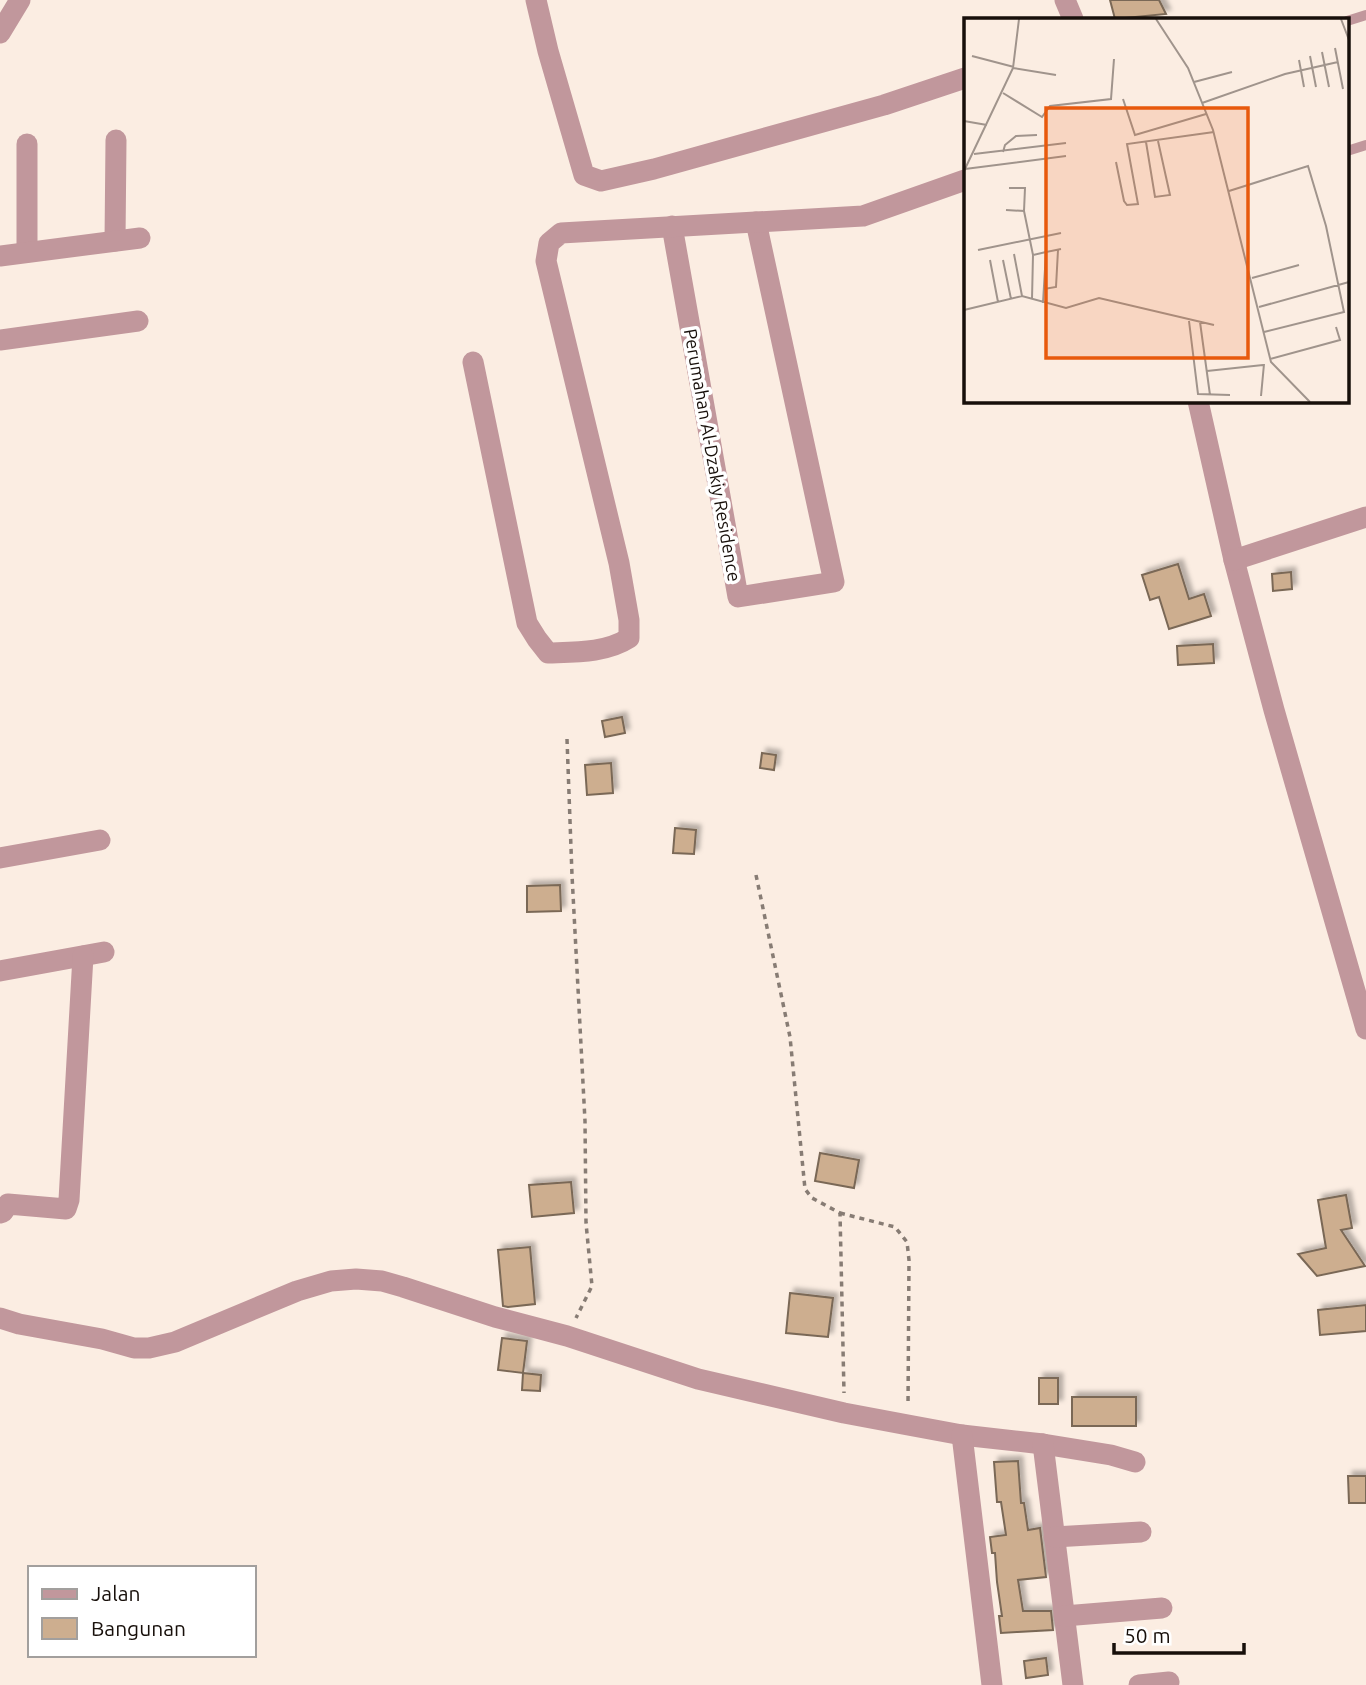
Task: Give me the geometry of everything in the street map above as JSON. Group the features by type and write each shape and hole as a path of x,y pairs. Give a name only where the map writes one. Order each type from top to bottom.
{"street":[{"path":"0,33 20,0"},
{"path":"536,0 584,175 601,181 871,109 964,78"},
{"path":"1065,0 1073,18"},
{"path":"115,241 116,140"},
{"path":"27,144 27,252"},
{"path":"473,362 527,623 548,653 578,652 619,645 629,638 629,620 619,563 546,261 549,243 561,233 863,216 964,180"},
{"name":"Perumahan Al-Dzakiy Residence","path":"672,226 738,597 834,582 756,222"},
{"path":"0,256 140,238"},
{"path":"0,340 138,321"},
{"path":"1198,402 1234,560 1277,724 1366,1029"},
{"path":"1234,560 1366,517"},
{"path":"0,858 100,840"},
{"path":"0,971 94,954 66,1209 8,1204 0,1213"},
{"path":"0,1318 134,1348 149,1348 175,1342 297,1291 331,1281 382,1281 495,1317 568,1336 698,1379 844,1413 962,1435 1111,1455 1135,1462"},
{"path":"962,1435 992,1685"},
{"path":"1042,1444 1073,1685"},
{"path":"1054,1537 1141,1532"},
{"path":"1064,1616 1162,1608"},
{"path":"1139,1685 1169,1682"}],"lane":[{"path":"1348,21 1366,15"},
{"path":"1348,152 1366,145"}],"path":[{"path":"568,739 585,1121 586,1223 592,1286 568,1336"},
{"path":"756,875 790,1037 805,1189 812,1198 840,1213 895,1227 906,1242 909,1261 908,1425"},
{"path":"840,1213 844,1413"}],"building":[{"path":"1110,0 1159,0 1166,14 1125,18 1115,18"},
{"path":"1178,564 1189,599 1204,594 1211,616 1169,629 1159,597 1150,600 1142,575"},
{"path":"1291,572 1292,589 1273,591 1272,574"},
{"path":"1213,644 1214,663 1178,665 1177,646"},
{"path":"622,717 625,733 605,737 602,721"},
{"path":"762,753 776,755 774,770 760,768"},
{"path":"611,763 613,793 587,795 585,765"},
{"path":"675,828 696,830 694,854 673,853"},
{"path":"560,885 561,911 527,912 527,886"},
{"path":"820,1153 859,1160 854,1188 815,1181"},
{"path":"571,1182 574,1213 532,1217 529,1185"},
{"path":"1346,1195 1352,1228 1341,1230 1365,1266 1317,1276 1298,1254 1326,1248 1318,1200"},
{"path":"530,1247 535,1304 503,1306 498,1250"},
{"path":"790,1293 833,1298 828,1337 786,1333"},
{"path":"1366,1305 1366,1331 1320,1335 1318,1310"},
{"path":"502,1338 527,1341 523,1373 498,1370"},
{"path":"523,1373 541,1375 540,1391 522,1390"},
{"path":"1039,1378 1058,1378 1058,1404 1039,1404"},
{"path":"1072,1397 1136,1397 1136,1426 1072,1426"},
{"path":"1018,1461 1021,1503 1024,1503 1028,1530 1040,1528 1046,1577 1018,1580 1023,1611 1051,1611 1053,1630 1001,1633 999,1616 1002,1616 995,1553 992,1553 990,1537 1006,1535 1001,1502 997,1502 994,1462"},
{"path":"1348,1476 1366,1476 1366,1503 1349,1503"},
{"path":"1046,1658 1048,1675 1026,1678 1024,1661"}]}
